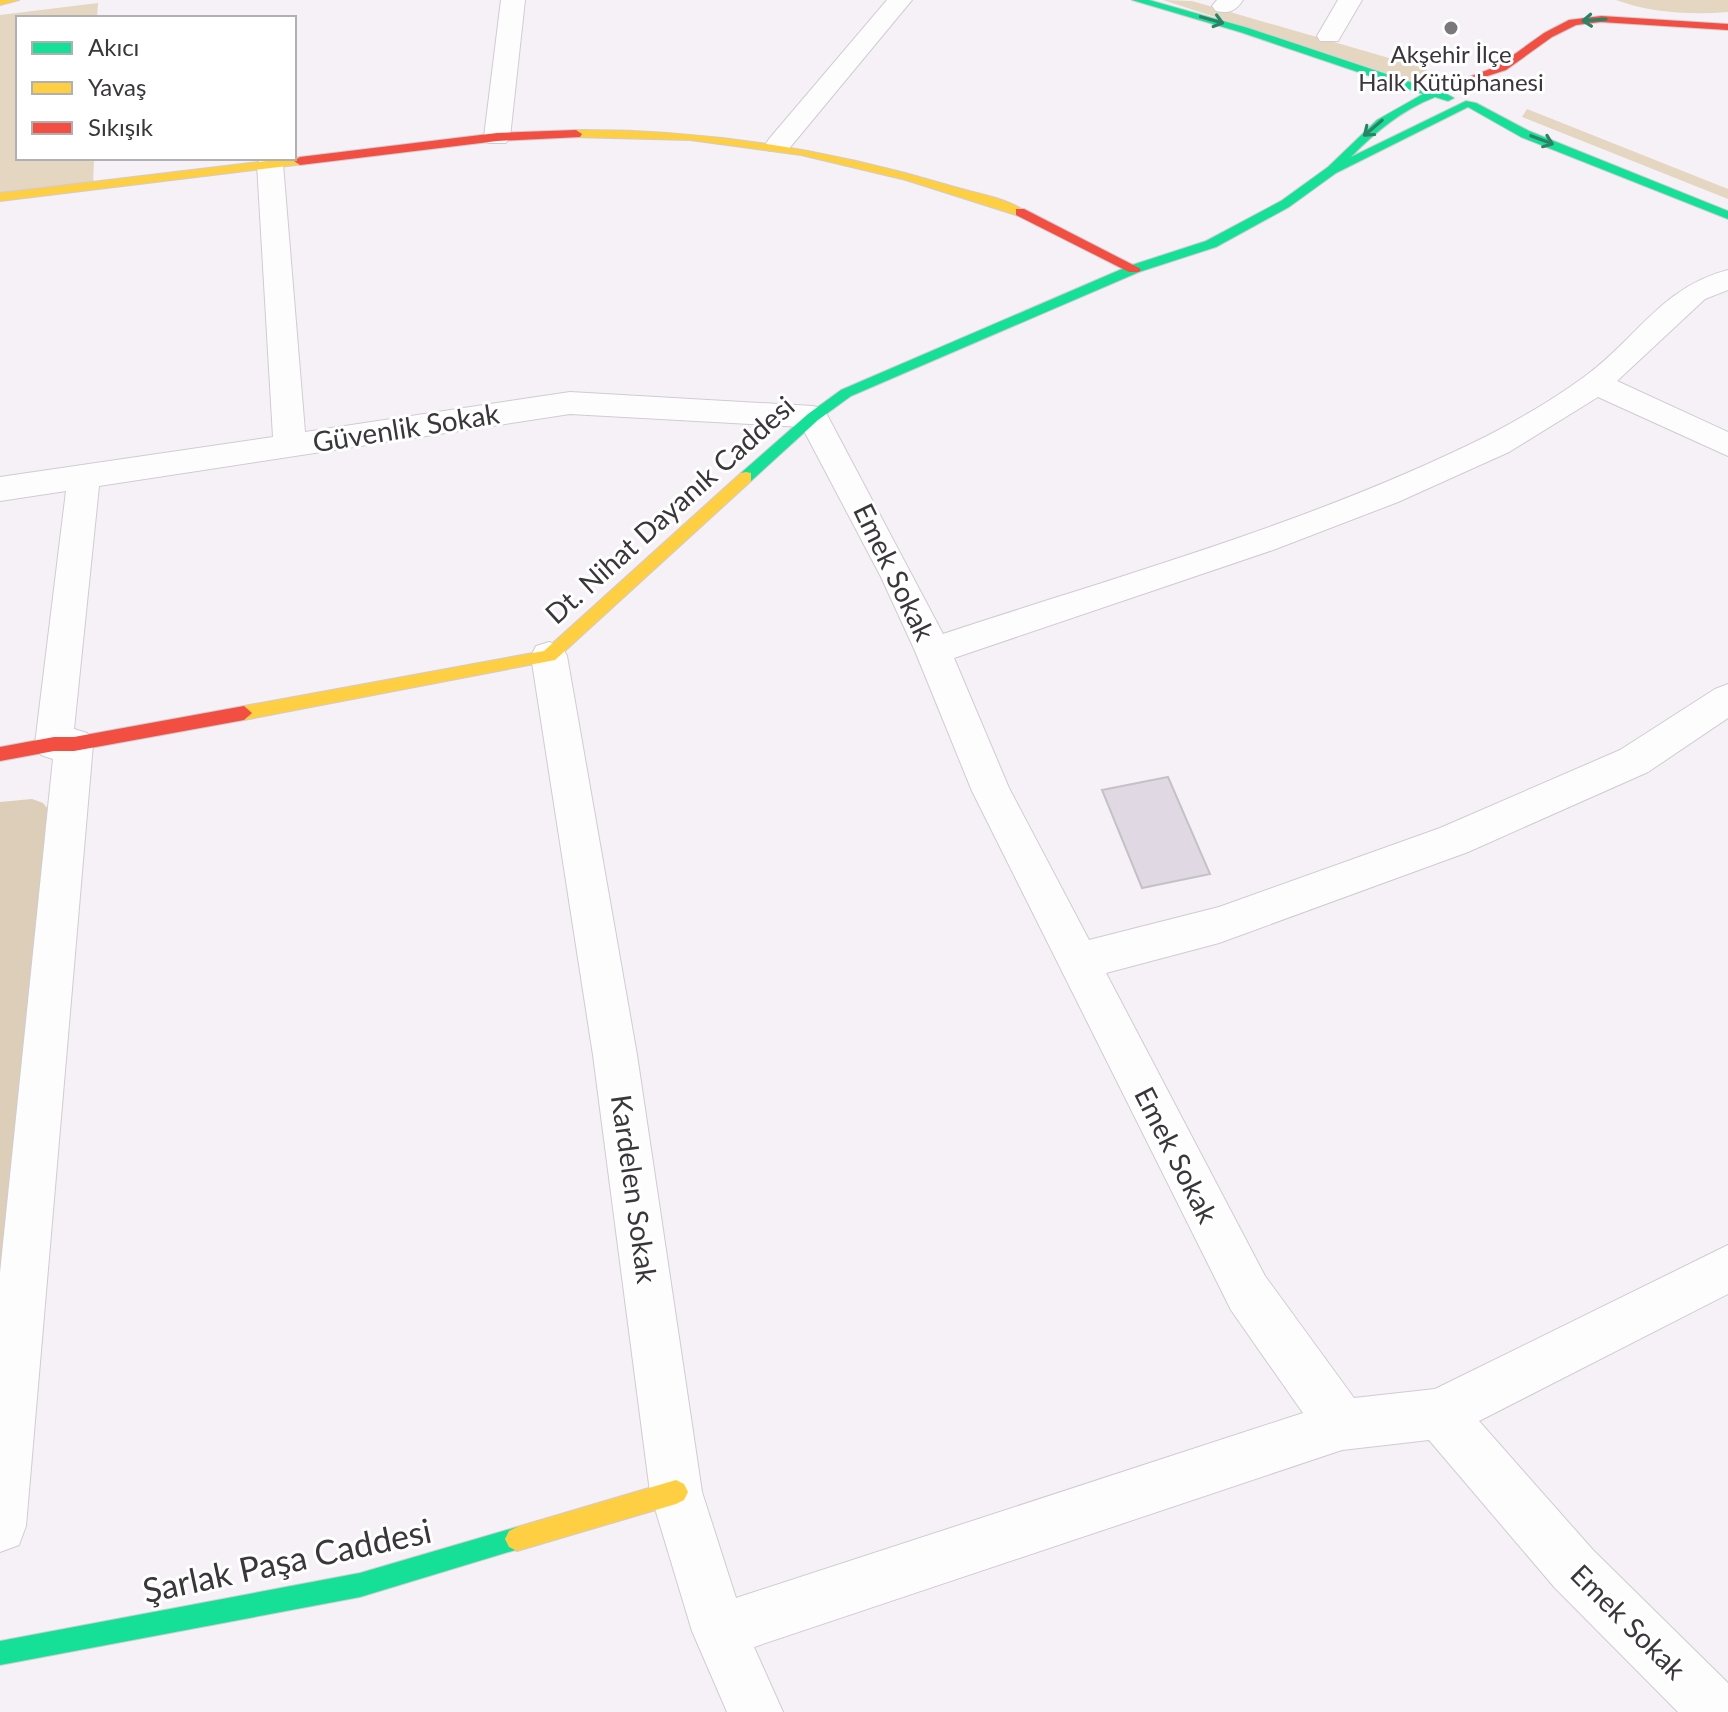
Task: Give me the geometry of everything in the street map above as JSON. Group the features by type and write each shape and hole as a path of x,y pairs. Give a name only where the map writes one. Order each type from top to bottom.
{"street":[{"path":"0,2 11,0"},
{"path":"497,137 513,0"},
{"path":"778,145 900,0"},
{"path":"1137,0 1445,87 1469,105 1525,134 1728,215"},
{"path":"1329,36 1350,0"},
{"path":"1219,2 1269,19"},
{"path":"1445,87 1502,68 1548,35 1573,22 1601,19 1728,27"},
{"path":"1591,40 1601,36 1644,35 1728,41"},
{"name":"Dt. Nihat Dayanık Caddesi","path":"1332,170 1368,155 1432,118 1469,105 1485,104 1495,93 1475,77"},
{"name":"Dt. Nihat Dayanık Caddesi","path":"0,754 549,656 813,417 846,393 1134,269 1221,239 1285,204 1332,170 1377,123 1404,105 1445,87"},
{"path":"0,197 497,137 619,132 732,139 778,145 930,181 1029,215 1134,269"},
{"path":"270,164 290,446"},
{"path":"933,651 1216,557 1386,494 1498,444 1596,384 1695,292 1728,279"},
{"path":"1596,384 1728,445"},
{"name":"Güvenlik Sokak","path":"0,489 570,403 813,417"},
{"name":"Emek Sokak","path":"813,417 860,501 933,651 991,791 1248,1293 1342,1425"},
{"path":"0,1526 84,474"},
{"name":"Kardelen Sokak","path":"549,656 615,1055 676,1492 719,1631 755,1712"},
{"path":"1076,962 1219,925 1454,840 1634,761 1728,699"},
{"path":"719,1631 1342,1425 1439,1414 1728,1269"},
{"name":"Emek Sokak","path":"1439,1414 1574,1569 1717,1712"},
{"name":"Şarlak Paşa Caddesi","path":"0,1653 360,1585 676,1492"}],"shaded area":[{"path":"1163,0 1192,1 1427,69 1420,84"},
{"path":"1616,0 1728,0 1728,12 1671,12"},
{"path":"98,3 97,16 16,16 16,160 94,160 93,186 0,197 0,15"},
{"path":"1527,109 1728,189 1728,199 1522,117"},
{"path":"32,799 43,803 48,809 0,1291 0,802"}],"building":[{"path":"1168,777 1210,874 1142,888 1102,790"}],"traffic: fast":[{"path":"1137,0 1244,30 1448,98"},
{"path":"1441,91 1424,97 1381,123 1332,170 1466,104"},
{"path":"1472,105 1525,134 1728,215"},
{"path":"746,477 813,417 846,393 1134,269 1211,244 1285,204 1332,170"},
{"path":"0,1653 360,1585 517,1539"}],"traffic: slow":[{"path":"0,2 14,0"},
{"path":"576,134 634,133 746,142 911,178 1020,212"},
{"path":"0,197 300,161"},
{"path":"244,713 549,656 746,477"},
{"path":"517,1539 676,1492"}],"traffic: jam":[{"path":"1475,77 1502,68 1548,35 1573,22 1601,19 1728,27"},
{"path":"300,161 497,137 576,134"},
{"path":"1020,212 1134,269"},
{"path":"0,754 54,744 74,744 244,713"}],"place":[{"name":"Akşehir İlçe Halk Kütüphanesi","path":"1451,28"}]}
